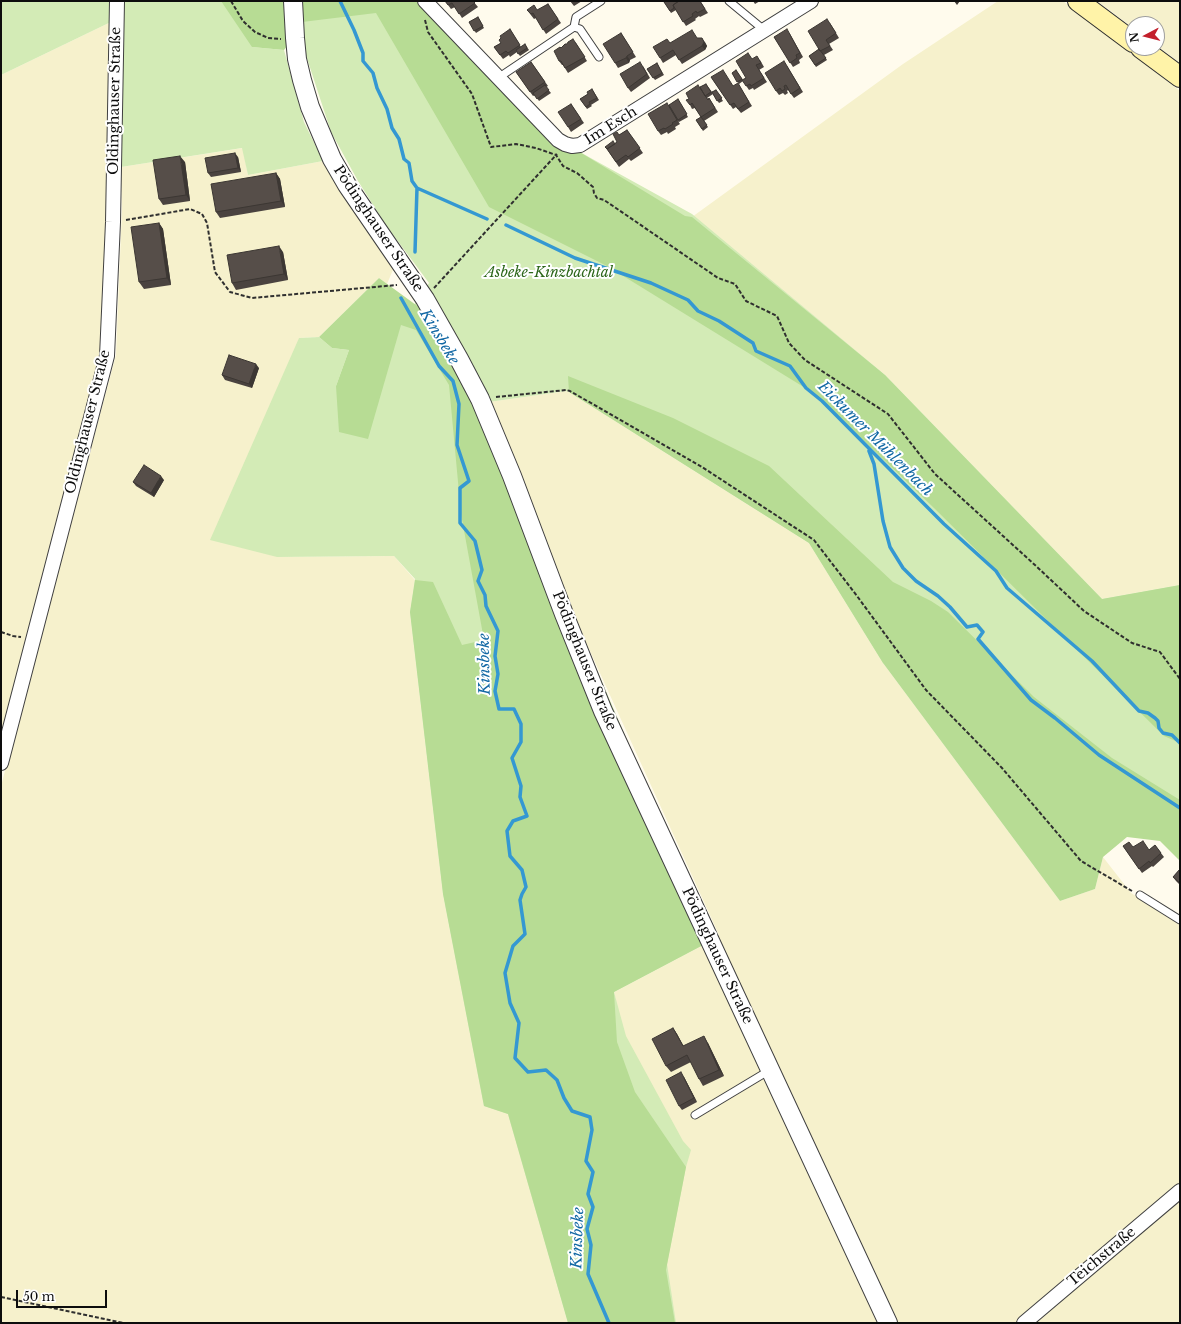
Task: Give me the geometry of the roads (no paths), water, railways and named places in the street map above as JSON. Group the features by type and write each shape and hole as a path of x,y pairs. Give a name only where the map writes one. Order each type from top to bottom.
{"main road":[{"path":"1078,1 1125,36"},
{"path":"1152,56 1180,77"}],"street":[{"name":"Oldinghauser Straße","path":"1,763 107,356 113,222 117,1"},
{"name":"Pödinghauser Straße","path":"293,1 297,59 310,107 332,159 347,185 424,299 459,359 480,399 512,476 564,614 603,711 888,1323"},
{"name":"Im Esch","path":"425,1 558,140 572,146 580,145 811,1"},
{"name":"Teichstraße","path":"1024,1323 1180,1191"}],"lane":[{"path":"574,27 576,17 601,1"},
{"path":"729,1 764,30"},
{"path":"498,78 574,27 580,28 599,57"},
{"path":"1140,895 1180,920"},
{"path":"695,1115 770,1070"}],"waterway":[{"name":"Kinsbeke","path":"340,1 363,53 363,61 373,73 377,88 387,109 392,128 399,139 404,159 409,163 412,181 417,188 415,252"},
{"name":"Eickumer Mühlenbach","path":"417,188 487,219"},
{"name":"Eickumer Mühlenbach","path":"506,225 575,258 651,283 688,300 698,311 719,321 753,343 756,351 790,366 806,388 822,401 944,524 996,571 1007,588 1092,661 1139,711 1148,713 1155,718 1158,721 1159,728 1163,733 1172,735 1180,743"},
{"name":"Kinsbeke","path":"401,298 439,366 453,381 459,404 457,445 469,481 460,488 460,523 475,541 482,570 478,581 485,595 486,606 498,631 495,656 498,674 495,691 499,709 514,709 521,724 521,742 512,758 521,786 520,797 527,816 513,821 507,831 510,856 522,870 526,887 520,900 525,934 513,946 505,973 510,1003 519,1023 515,1058 528,1072 546,1070 557,1080 564,1098 572,1111 590,1117 592,1130 586,1161 593,1172 588,1194 593,1207 587,1229 591,1245 588,1274 609,1323"},
{"path":"869,451 874,464 883,521 890,547 903,568 916,581 938,596 950,607 967,627 977,625 983,632 978,639 1031,700 1099,755 1180,808"}],"park label":[{"name":"Asbeke-Kinzbachtal","path":"549,273"}]}
